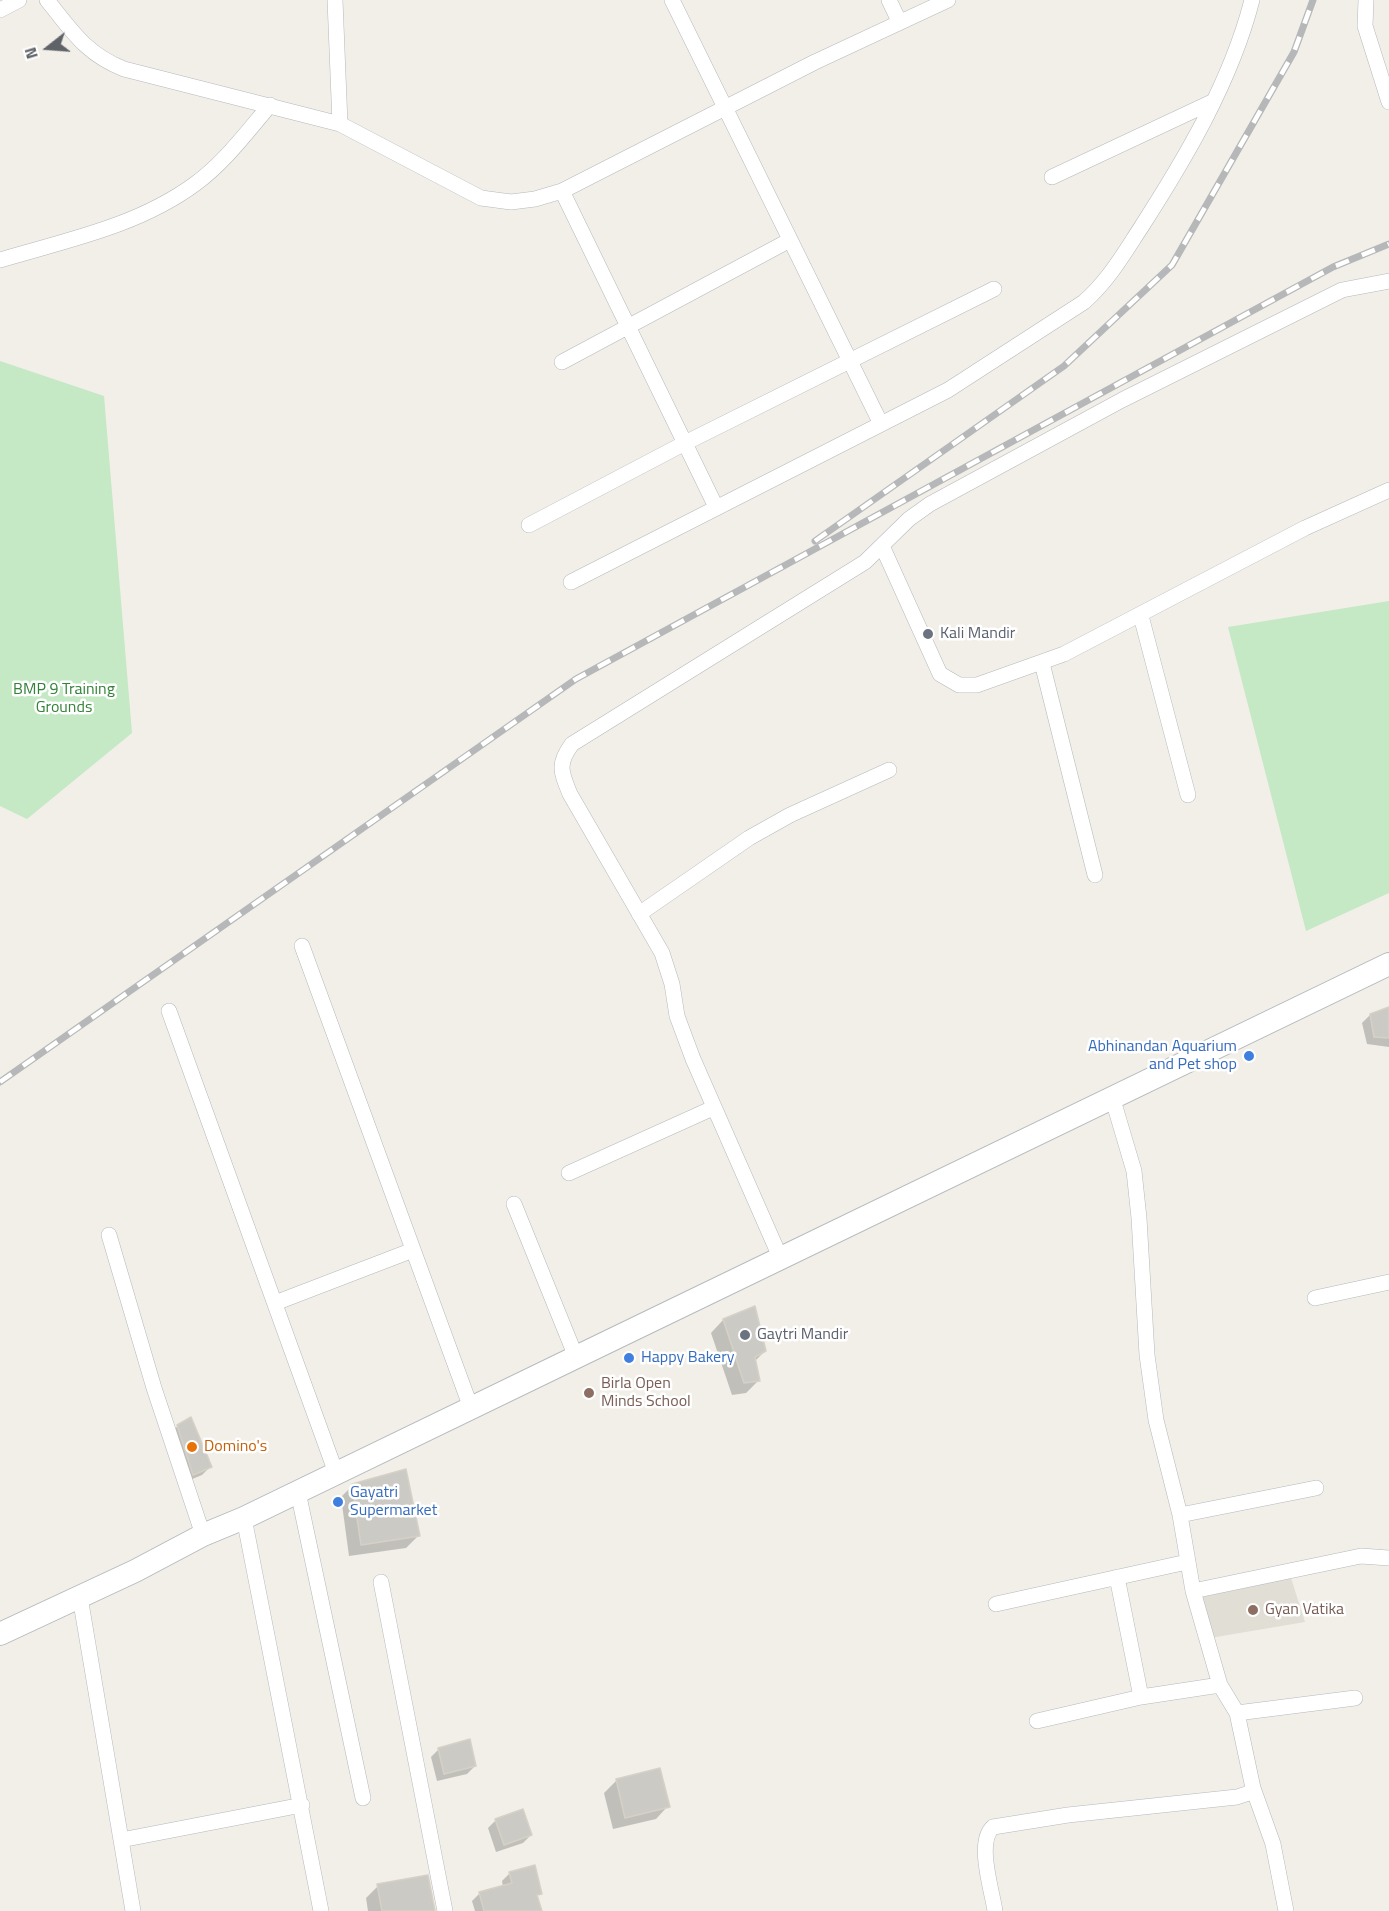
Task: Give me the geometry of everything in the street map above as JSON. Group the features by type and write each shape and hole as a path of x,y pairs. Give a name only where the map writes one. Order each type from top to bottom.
{"main road":[{"path":"0,1634 80,1597 203,1535 298,1492 780,1257 1113,1100 1389,964"}],"street":[{"path":"0,10 19,0"},
{"path":"47,0 83,45 102,60 124,69 340,124 482,198 511,202 535,199 562,191 899,21 948,0"},
{"path":"335,0 340,124"},
{"path":"672,0 881,424"},
{"path":"889,0 899,21"},
{"path":"571,582 948,390 1084,302 1101,287 1165,190 1214,101 1245,25 1252,0"},
{"path":"1366,0 1365,26 1389,102"},
{"path":"1052,177 1214,101"},
{"path":"0,260 114,227 169,201 197,183 222,161 270,105"},
{"path":"562,191 716,507"},
{"path":"562,362 627,325 790,240"},
{"path":"780,1257 713,1108 677,1016 668,968 570,794 561,772 562,756 572,744 865,562 883,548 909,519 930,504 1122,400 1342,290 1389,281"},
{"path":"529,525 685,443 850,363 994,289"},
{"path":"883,548 940,674 959,685 977,685 1064,654 1305,528 1389,490"},
{"path":"1141,615 1188,795"},
{"path":"1042,663 1095,874"},
{"path":"639,914 748,838 790,815 889,770"},
{"path":"302,946 471,1408"},
{"path":"169,1011 336,1473"},
{"path":"1113,1100 1134,1171 1140,1218 1147,1355 1156,1420 1180,1515 1193,1591 1220,1685 1237,1713 1253,1788 1273,1844 1286,1911"},
{"path":"569,1173 713,1108"},
{"path":"514,1204 576,1357"},
{"path":"109,1235 154,1388 203,1535"},
{"path":"275,1303 413,1250"},
{"path":"1315,1298 1389,1282"},
{"path":"1180,1515 1316,1488"},
{"path":"298,1492 363,1798"},
{"path":"244,1518 321,1911"},
{"path":"1193,1591 1360,1556 1389,1558"},
{"path":"996,1604 1187,1562"},
{"path":"1117,1576 1141,1697"},
{"path":"381,1582 445,1911"},
{"path":"80,1597 133,1911"},
{"path":"1037,1721 1141,1697 1220,1685"},
{"path":"1237,1713 1355,1698"},
{"path":"995,1911 984,1845 987,1832 993,1827 1068,1815 1237,1797 1249,1793 1253,1788"},
{"path":"121,1840 302,1805"}],"shaded area":[{"name":"Gyan Vatika","path":"1291,1578 1305,1622 1210,1638 1202,1597"}],"green space":[{"name":"BMP 9 Training Grounds","path":"0,361 104,396 132,733 27,819 0,806"},
{"path":"1389,601 1389,893 1306,931 1228,627"}],"building":[{"path":"1389,1007 1389,1038 1374,1037 1370,1014"},
{"name":"Gaytri Mandir","path":"755,1306 766,1351 755,1357 760,1381 744,1383 723,1319"},
{"name":"Domino's","path":"191,1417 212,1467 193,1475 177,1425"},
{"path":"406,1469 420,1536 361,1545 352,1484"},
{"path":"470,1739 476,1766 444,1774 438,1748"},
{"path":"660,1768 670,1807 625,1818 616,1779"},
{"path":"523,1809 532,1835 504,1845 495,1819"},
{"path":"535,1865 542,1894 537,1895 542,1911 484,1911 479,1892 512,1883 509,1872"},
{"path":"428,1875 435,1911 382,1911 377,1884"}],"railway":[{"path":"815,541 1064,366 1172,265 1294,52 1313,0"},
{"path":"0,1082 576,679 1333,267 1389,244"}],"place":[{"name":"Kali Mandir","path":"928,634"},
{"name":"Abhinandan Aquarium and Pet shop","path":"1249,1056"},
{"name":"Gaytri Mandir","path":"745,1335"},
{"name":"Happy Bakery","path":"629,1358"},
{"name":"Birla Open Minds School","path":"589,1393"},
{"name":"Domino's","path":"192,1447"},
{"name":"Gayatri Supermarket","path":"338,1502"},
{"name":"Gyan Vatika","path":"1253,1610"}]}
